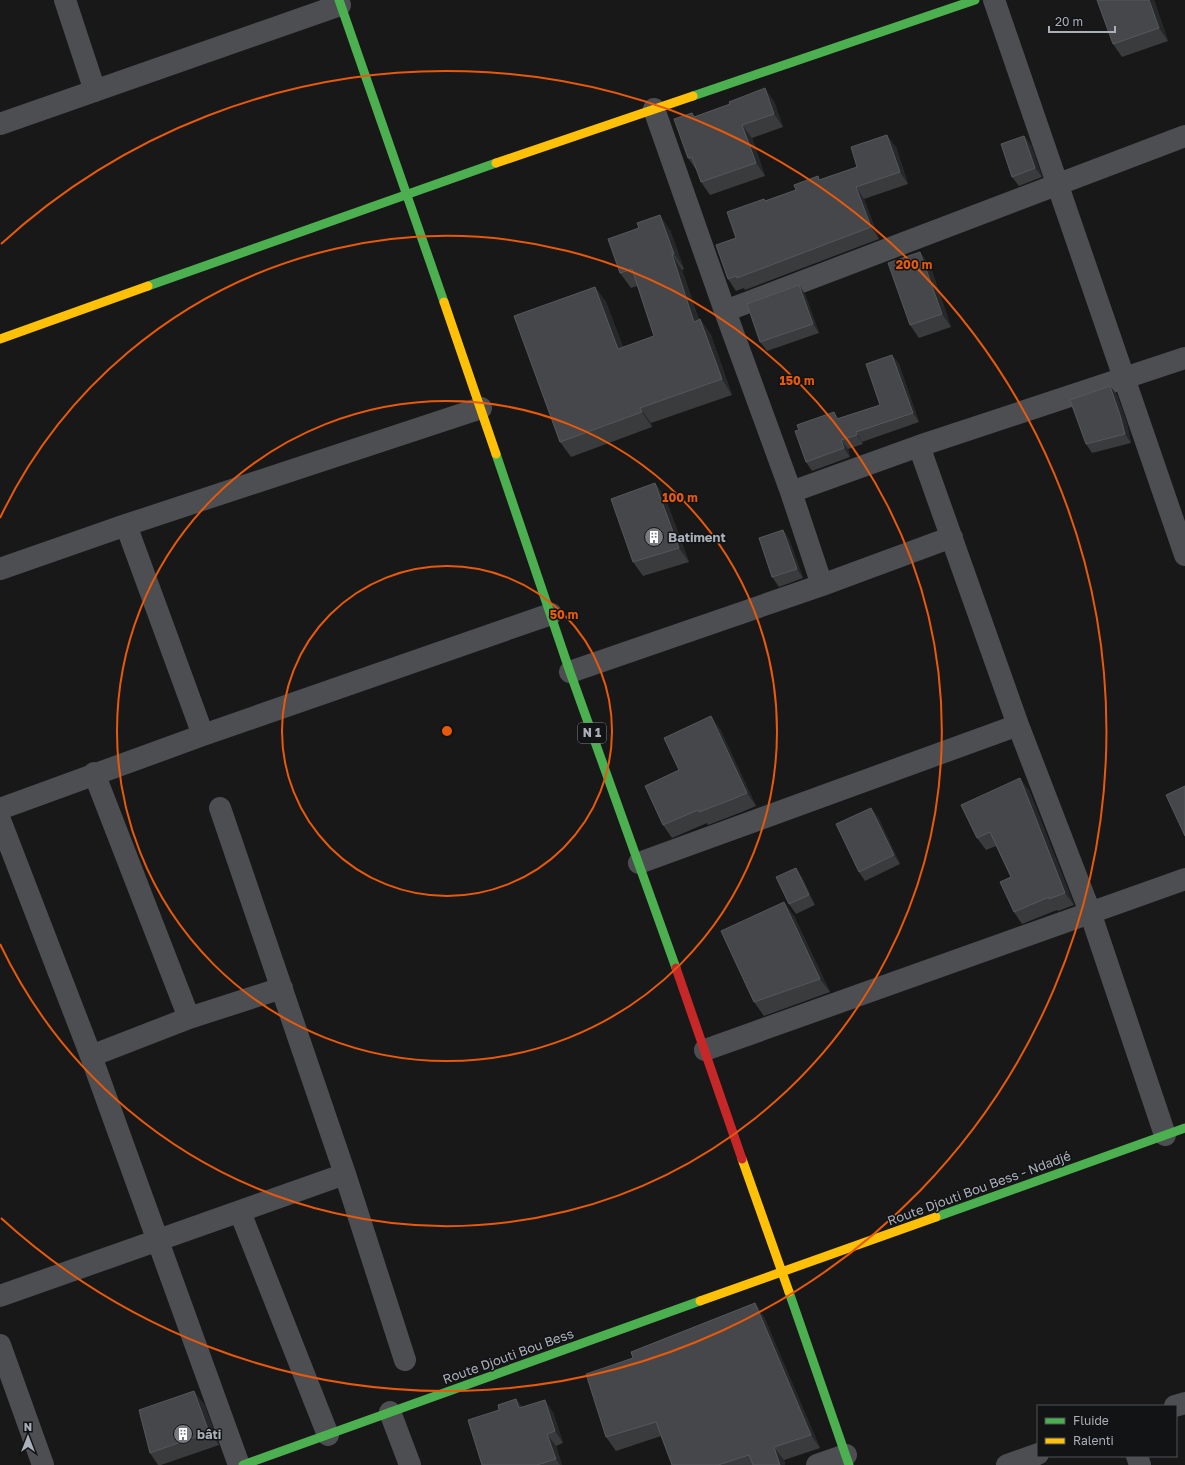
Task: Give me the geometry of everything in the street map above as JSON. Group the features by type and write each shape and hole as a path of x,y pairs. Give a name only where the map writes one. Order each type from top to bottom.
{"main road":[{"path":"0,339 406,194 975,0"},
{"name":"N 1","path":"339,2 481,408 570,672 639,862 848,1460"},
{"name":"Route Djouti Bou Bess - Ndadjé","path":"782,1273 1175,1132"},
{"name":"Route Djouti Bou Bess","path":"243,1465 782,1273"}],"street":[{"path":"65,0 95,91"},
{"path":"994,0 1185,555"},
{"path":"0,124 339,2"},
{"path":"654,109 791,492 822,586"},
{"path":"725,311 1185,136"},
{"path":"791,492 919,446 1185,358"},
{"path":"0,569 126,524 481,408"},
{"path":"919,446 1018,725 1175,1132"},
{"path":"126,524 203,735"},
{"path":"570,672 822,586 952,537"},
{"path":"0,809 203,735 551,614"},
{"path":"639,862 1018,725"},
{"path":"94,774 190,1018"},
{"path":"220,808 345,1174 405,1360"},
{"path":"0,820 91,1056 239,1465"},
{"path":"705,1050 1185,878"},
{"path":"91,1056 190,1018 282,988"},
{"path":"0,1296 345,1174"},
{"path":"240,1212 328,1435"},
{"path":"0,1345 4,1371 43,1465"},
{"path":"390,1412 410,1465"},
{"path":"1007,1465 1037,1454"},
{"path":"817,1465 848,1460"}],"building":[{"path":"1097,0 1149,0 1159,28 1113,44"},
{"path":"765,88 774,114 742,125 756,163 701,182 692,157 688,158 674,119 692,113 694,117 730,104 729,102"},
{"path":"887,135 900,172 856,187 871,227 737,278 736,276 728,279 716,245 736,238 727,212 796,190 794,185 818,176 819,180 857,167 851,147"},
{"path":"1024,136 1035,168 1012,177 1001,144"},
{"path":"660,215 674,254 672,254 694,322 700,319 722,379 640,408 642,412 560,442 514,316 595,287 618,349 654,336 632,269 620,273 608,239 639,228 637,223"},
{"path":"920,252 942,314 910,325 888,263"},
{"path":"799,285 813,324 760,342 747,304"},
{"path":"892,355 913,413 856,432 857,435 841,440 844,448 806,462 795,431 799,430 797,425 834,412 837,419 880,405 866,364"},
{"path":"1110,386 1125,434 1086,444 1070,400"},
{"name":"Batiment","path":"655,483 679,548 633,562 611,499"},
{"path":"783,530 797,569 772,577 759,538"},
{"path":"711,716 747,793 699,812 698,810 663,825 645,786 679,770 664,738"},
{"path":"1020,778 1065,893 1049,899 1049,897 1014,912 1000,882 1011,877 990,832 977,838 961,805"},
{"path":"1185,786 1185,836 1166,795"},
{"path":"871,808 894,855 859,872 836,824"},
{"path":"796,868 809,895 789,904 776,877"},
{"path":"784,902 820,979 754,1002 721,931"},
{"path":"755,1303 811,1435 774,1447 780,1465 753,1465 749,1455 718,1465 672,1465 656,1422 606,1437 586,1374 633,1358 631,1352"},
{"path":"194,1391 209,1432 150,1453 139,1410"},
{"path":"516,1399 519,1408 545,1400 555,1431 547,1434 556,1459 537,1465 482,1465 468,1420 499,1410 498,1405"}],"traffic: fast":[{"path":"339,0 444,302"},
{"path":"693,96 975,0"},
{"path":"148,286 496,163"},
{"path":"496,454 570,672 676,968"},
{"path":"936,1217 1185,1128"},
{"path":"789,1292 849,1465"},
{"path":"243,1465 700,1301"}],"traffic: slow":[{"path":"496,163 693,96"},
{"path":"0,339 148,286"},
{"path":"444,302 496,454"},
{"path":"742,1159 789,1292"},
{"path":"700,1301 936,1217"}],"traffic: jam":[{"path":"676,968 742,1159"}],"place":[{"name":"Batiment","path":"654,537"},
{"name":"bâti","path":"183,1434"}]}
